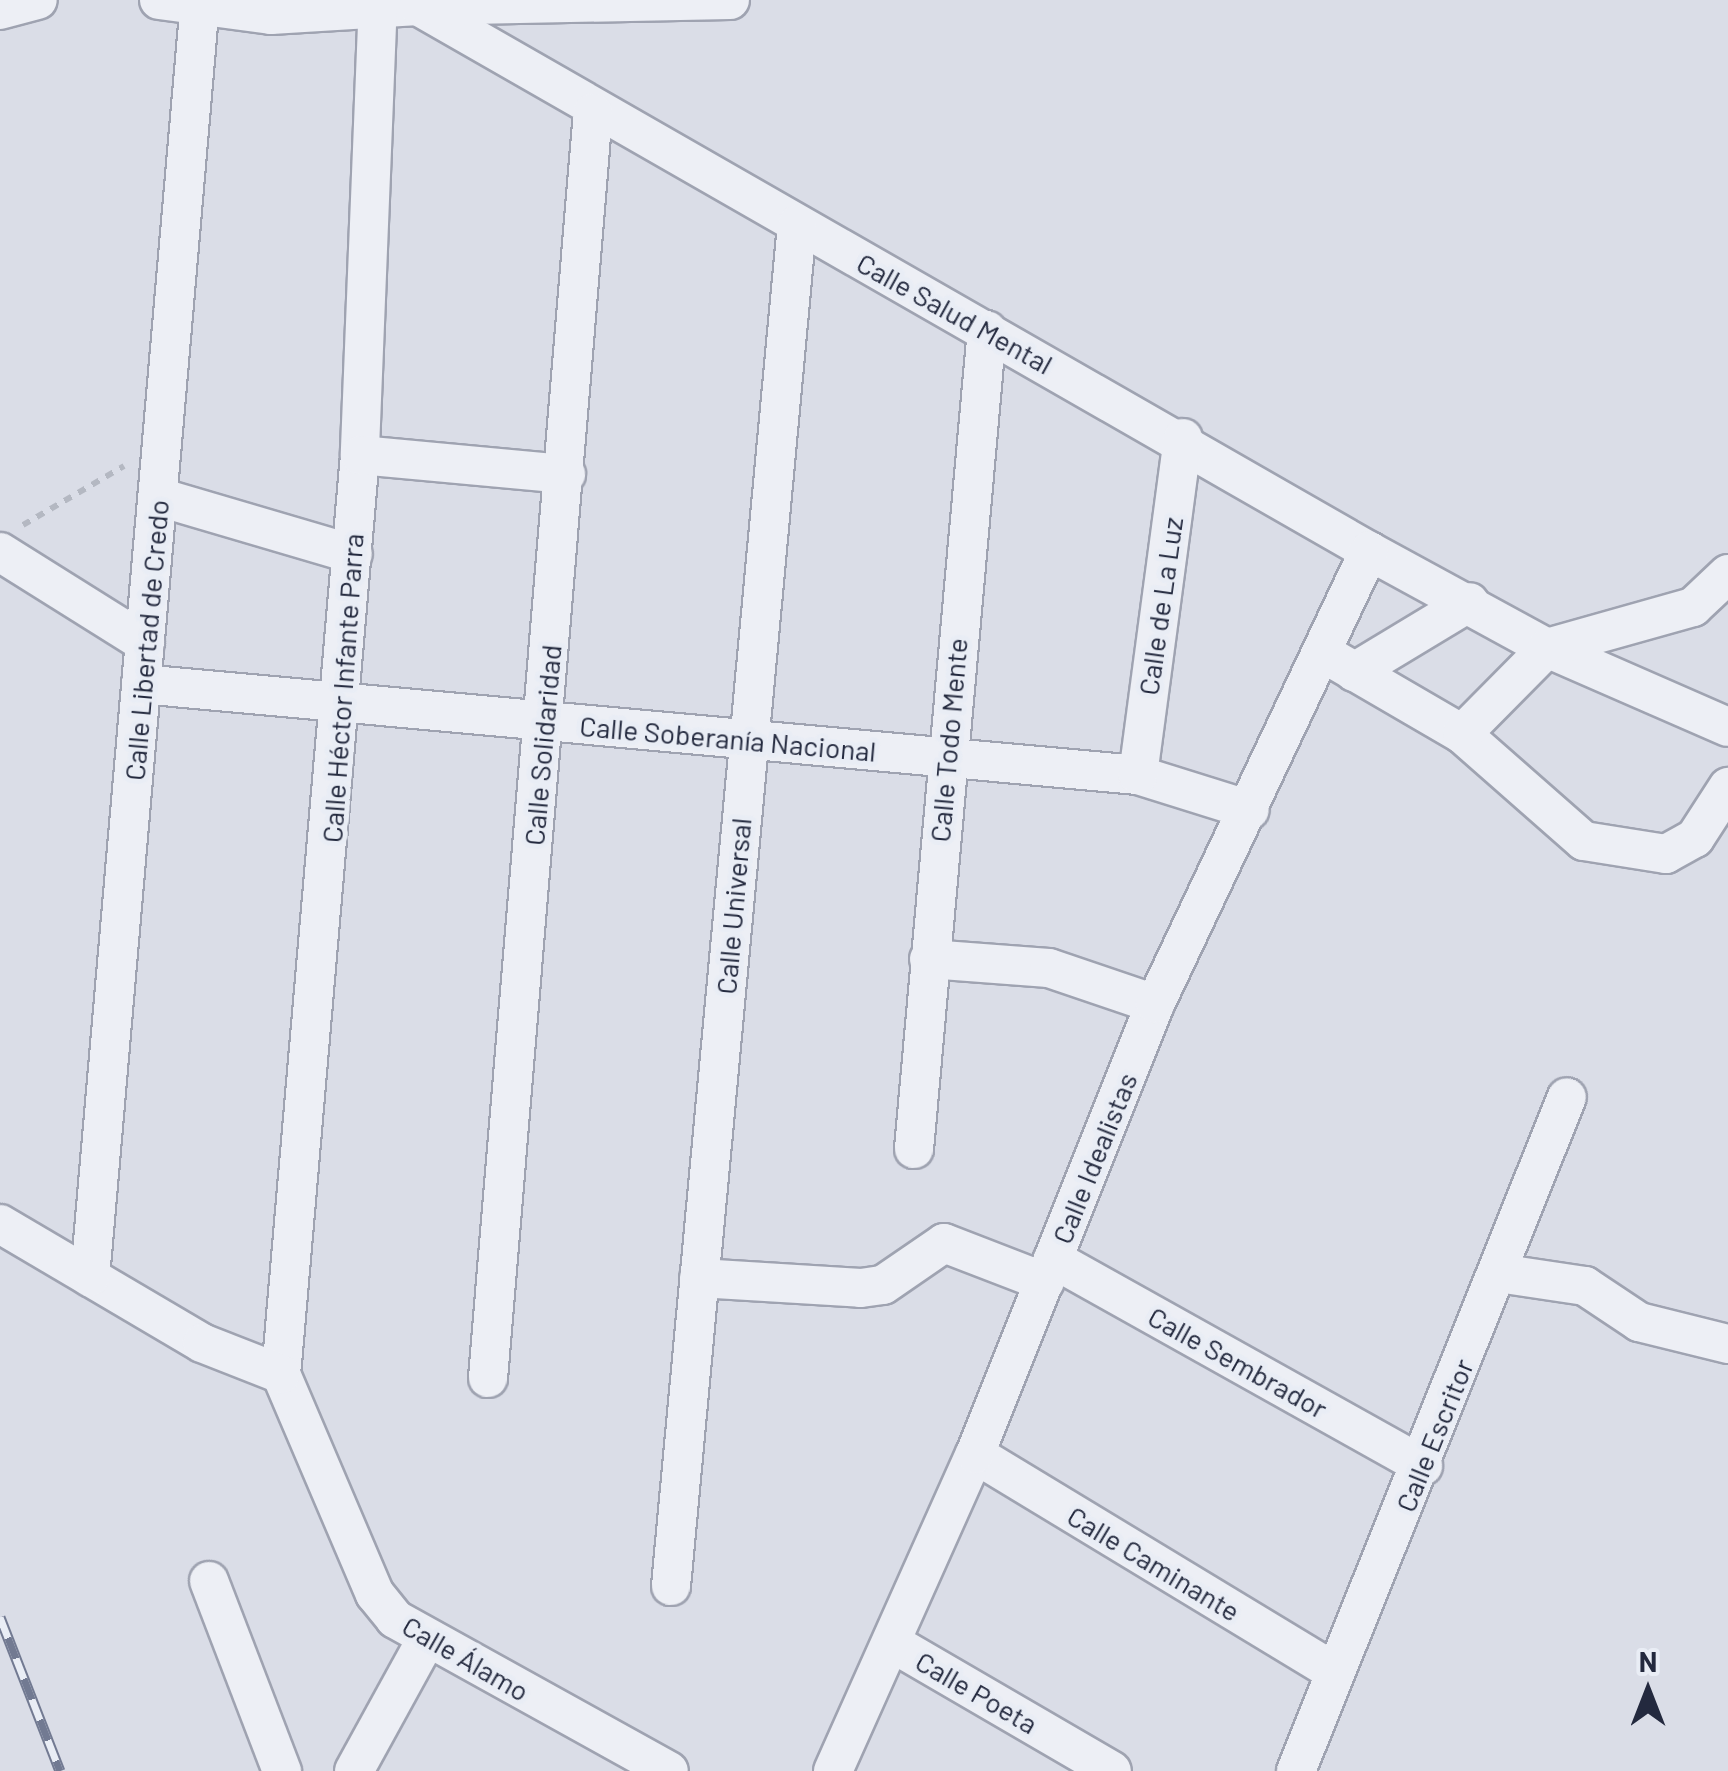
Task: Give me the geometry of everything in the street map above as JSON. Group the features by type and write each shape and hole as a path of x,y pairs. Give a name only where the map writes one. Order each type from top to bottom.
{"street":[{"path":"0,10 38,0"},
{"path":"159,0 200,2 271,15 379,4 730,0"},
{"name":"Calle Libertad de Credo","path":"90,1277 200,2"},
{"name":"Calle Salud Mental","path":"420,3 593,112 1183,438 1370,551 1470,602 1547,648 1728,728"},
{"name":"Calle Héctor Infante Parra","path":"281,1374 360,455 379,4"},
{"name":"Calle Solidaridad","path":"488,1378 566,474 593,112"},
{"name":"Calle Universal","path":"671,1586 796,226"},
{"name":"Calle Todo Mente","path":"914,1149 945,757 986,330"},
{"name":"Calle de La Luz","path":"1138,775 1183,438"},
{"path":"360,455 566,474"},
{"path":"159,497 352,554"},
{"path":"8,541 144,643"},
{"name":"Calle Idealistas","path":"833,1771 894,1644 975,1454 1155,1004 1250,810 1338,663 1370,551"},
{"path":"1462,734 1547,648 1693,608 1728,574"},
{"path":"1338,663 1470,602"},
{"path":"1338,663 1462,734 1584,842 1666,854 1696,838 1728,787"},
{"name":"Calle Soberanía Nacional","path":"141,684 342,698 748,741 1138,775 1250,810"},
{"path":"929,960 1049,968 1155,1004"},
{"name":"Calle Escritor","path":"1296,1771 1334,1671 1423,1466 1567,1098"},
{"path":"0,1224 202,1343 281,1374"},
{"name":"Calle Sembrador","path":"699,1278 861,1288 884,1285 944,1243 1049,1270 1423,1466"},
{"path":"1498,1273 1585,1286 1639,1322 1728,1344"},
{"name":"Calle Álamo","path":"281,1374 375,1594 426,1640 602,1755 668,1771"},
{"name":"Calle Caminante","path":"975,1454 1334,1671"},
{"path":"209,1581 282,1771"},
{"path":"354,1771 426,1640"},
{"name":"Calle Poeta","path":"894,1644 1112,1771"}],"path":[{"path":"8,541 164,443"}],"railway":[{"path":"0,1617 60,1771"}]}
